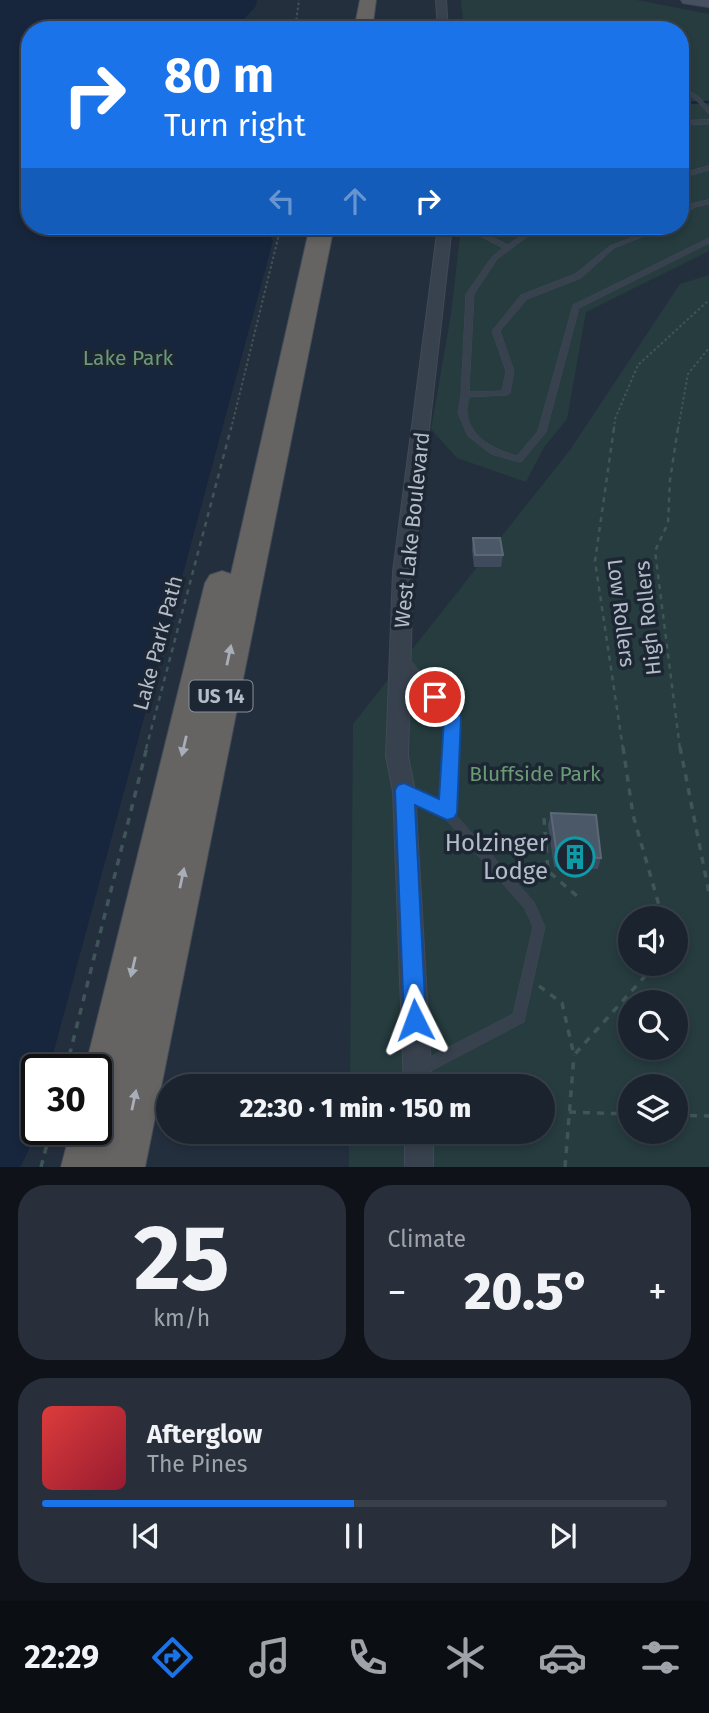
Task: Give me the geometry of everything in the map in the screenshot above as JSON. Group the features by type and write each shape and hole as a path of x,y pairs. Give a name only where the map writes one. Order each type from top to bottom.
{"highway":[{"path":"364,21 368,0"},
{"name":"US 14","path":"112,1057 304,235"},
{"name":"US 14","path":"120,1167 320,235"},
{"name":"US 14","path":"86,1167 91,1145"}],"main road":[{"path":"688,0 709,3"}],"street":[{"path":"441,0 442,21"},
{"name":"West Lake Boulevard","path":"418,1074 404,790 397,756 400,656 403,572 444,235"},
{"path":"419,1144 419,1167"}],"lane":[{"path":"689,92 707,109"},
{"path":"689,123 709,122"},
{"path":"689,174 709,168"},
{"path":"689,208 709,202"},
{"path":"482,235 508,248"},
{"path":"521,235 494,258 470,294 466,395 462,414 471,434 494,452 519,459 542,432 576,307 709,240"},
{"path":"466,395 506,393 510,371 496,331 524,297 578,276 612,247 643,235"},
{"path":"400,656 453,717 447,813"},
{"path":"404,790 447,813 530,905 539,927 519,1018 426,1074"}],"path":[{"path":"296,21 299,0"},
{"name":"Lake Park Path","path":"70,1054 159,698 211,510 279,235"},
{"name":"Low Rollers","path":"659,906 633,815 596,561 615,419 638,365 709,300"},
{"name":"High Rollers","path":"709,348 688,374 680,408 677,452 670,480 668,523 655,551 678,738 709,893"},
{"path":"544,818 549,846 548,872 577,896"},
{"path":"574,1055 645,976"},
{"path":"528,978 562,1003 574,1055 565,1167"},
{"path":"569,1112 618,1114"},
{"path":"688,1115 709,1116"},
{"path":"41,1167 47,1145"}],"green space":[{"path":"461,0 637,0 709,14 709,251 586,312 567,419 544,447 526,482 457,458 431,429 451,314 460,235 689,235 689,21 463,21"},
{"name":"Bluffside Park","path":"709,275 709,1167 349,1167 349,1144 555,1144 555,1074 350,1074 353,724 570,450 680,284"}],"water":[{"name":"Lake Park","path":"0,0 257,0 256,6 242,21 21,21 21,235 269,235 273,241 53,1054 21,1054 21,1145 31,1145 20,1167 0,1167"}],"building":[{"path":"473,538 500,538 503,555 475,555"},
{"name":"Holzinger Lodge","path":"551,813 596,815 601,858 557,856"}],"waterway":[{"path":"689,103 709,102"}],"place":[{"name":"Holzinger Lodge","path":"575,857"}],"route":[{"path":"415,1020 404,790 447,813 453,717 435,697"}]}
